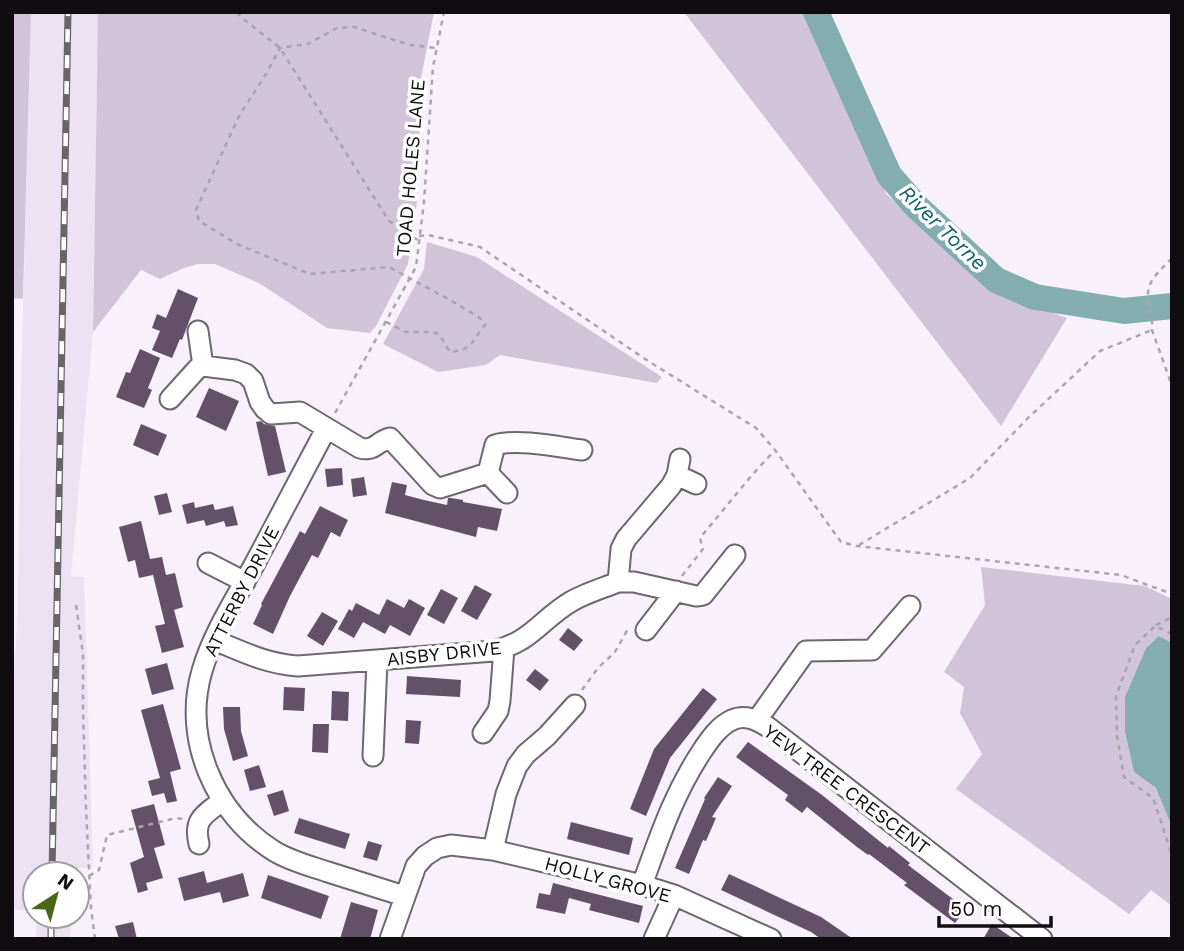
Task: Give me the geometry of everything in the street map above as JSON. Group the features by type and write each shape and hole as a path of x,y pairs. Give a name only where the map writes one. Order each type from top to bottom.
{"street":[{"path":"198,331 204,366"},
{"path":"170,399 198,368 204,366 235,370 246,374 253,381 260,402 271,414 300,412 360,448 371,449 390,438 433,485 440,488 488,473"},
{"name":"ATTERBY DRIVE","path":"326,429 214,640 202,671 198,692 196,722 200,746 207,770 231,814 275,852 294,861 404,896"},
{"path":"488,473 495,445 500,443 532,443 582,450"},
{"path":"696,484 678,467 671,486 626,539 621,549 618,582 634,582 696,596 703,595 735,555"},
{"path":"488,473 507,493"},
{"path":"208,563 245,582"},
{"name":"AISBY DRIVE","path":"214,640 259,659 279,665 298,666 503,648 527,638 572,601 618,582"},
{"path":"638,628 673,591"},
{"path":"757,720 806,651 872,650 910,606"},
{"path":"483,733 498,711 503,648"},
{"path":"373,756 364,734 377,661"},
{"path":"486,849 517,766 575,705"},
{"name":"YEW TREE CRESCENT","path":"642,884 667,814 680,787 713,735 724,724 734,719 746,718 757,720 1036,937"},
{"path":"199,844 198,822 222,801"},
{"name":"HOLLY GROVE","path":"390,939 416,866 437,848 451,845 486,849 642,884 674,895 771,939"},
{"path":"654,939 674,895"}],"path":[{"path":"237,12 280,48 389,221 419,241"},
{"name":"TOAD HOLES LANE","path":"326,429 416,267 424,202 433,67 444,12"},
{"path":"280,48 308,44 337,27 354,27 410,45 437,48"},
{"path":"280,48 239,116 196,210 199,221 239,245 310,274 389,267 480,318 485,324 472,345 461,351 450,352 439,334 406,332 386,322"},
{"path":"419,236 428,234 480,247 645,359 755,428 775,450 841,542 857,547 1121,575 1172,594"},
{"path":"1172,258 1150,280 1147,294 1152,330 1172,386"},
{"path":"857,547 970,478 1029,417 1100,351 1152,330"},
{"path":"673,591 703,549 700,538 775,450"},
{"path":"76,606 83,654 88,860"},
{"path":"1172,617 1154,626 1135,645 1116,696 1117,736 1124,777 1153,798 1172,855"},
{"path":"1154,626 1172,634"},
{"path":"575,705 597,668 638,628"},
{"path":"91,875 99,870 107,835 176,818 198,822"},
{"path":"91,901 94,939"}],"shaded area":[{"path":"12,12 31,12 23,299 12,298"},
{"path":"31,12 98,12 93,332 71,576 84,577 93,868 91,860 21,860 21,910 12,909 12,705 18,607"},
{"path":"98,12 434,12 421,78 418,195 408,264 370,333 327,328 259,283 215,264 198,264 160,279 141,270 93,332"},
{"path":"684,12 809,12 886,194 1005,296 1067,318 1001,426"},
{"path":"427,242 477,257 662,377 657,383 500,355 486,365 438,372 383,344 424,269"},
{"path":"981,567 1145,586 1172,599 1172,643 1159,636 1146,648 1125,697 1125,732 1134,772 1156,788 1172,827 1172,906 1151,890 1129,914 956,789 982,754 960,713 964,687 944,672 985,605"},
{"path":"36,930 71,930 70,939 36,939"}],"water":[{"path":"1159,636 1172,643 1172,827 1156,788 1134,772 1125,732 1125,697 1146,648"}],"building":[{"path":"178,289 198,298 172,358 152,350 160,331 152,328 157,314 166,318"},
{"path":"140,349 160,358 148,388 152,390 144,408 116,397 126,372 130,373"},
{"path":"209,388 239,401 226,431 196,417"},
{"path":"256,422 275,426 286,472 268,476"},
{"path":"141,424 167,435 158,456 133,445"},
{"path":"342,468 343,485 327,487 325,469"},
{"path":"364,477 367,495 353,497 351,479"},
{"path":"392,482 407,485 405,495 424,500 447,505 448,498 451,498 502,509 497,531 478,527 476,537 385,513"},
{"path":"167,493 172,512 159,515 154,496"},
{"path":"194,502 195,508 213,504 215,510 233,506 238,525 226,527 224,521 206,526 204,520 187,524 182,505"},
{"path":"320,506 348,520 340,537 331,532 318,558 312,555 273,634 253,624 300,531 305,534"},
{"path":"141,521 150,559 162,557 166,575 175,573 183,607 174,610 184,647 162,653 155,626 165,624 153,575 139,578 135,560 128,562 119,527"},
{"path":"475,585 492,594 477,620 461,611"},
{"path":"441,589 458,598 444,624 427,615"},
{"path":"387,599 404,608 409,599 425,608 410,636 390,625 385,634 363,622 354,638 338,629 349,609 352,611 356,603 379,615"},
{"path":"322,612 338,621 323,646 307,636"},
{"path":"568,628 583,640 574,651 559,640"},
{"path":"167,663 174,689 152,695 145,669"},
{"path":"535,669 549,680 540,691 526,680"},
{"path":"407,676 461,680 460,697 406,694"},
{"path":"284,687 305,688 304,711 283,710"},
{"path":"703,688 717,699 670,758 646,816 630,809 654,749"},
{"path":"332,691 349,692 348,721 331,720"},
{"path":"163,704 181,769 170,772 177,801 167,803 164,793 152,796 148,781 160,778 141,710"},
{"path":"223,707 240,707 241,731 248,756 233,761 224,729"},
{"path":"406,720 421,721 419,744 405,743"},
{"path":"313,724 329,724 328,753 312,752"},
{"path":"748,742 822,795 888,848 889,846 910,863 908,865 966,909 955,923 807,807 802,813 785,800 788,795 736,757"},
{"path":"259,765 266,787 250,791 244,770"},
{"path":"718,777 732,786 712,817 716,818 706,841 703,840 689,874 675,868 704,798"},
{"path":"283,790 289,811 274,816 267,795"},
{"path":"154,804 165,845 154,848 163,878 146,883 148,890 138,893 130,863 144,857 131,810"},
{"path":"299,818 350,834 345,849 294,833"},
{"path":"571,822 633,838 629,855 567,839"},
{"path":"368,841 382,845 377,861 363,857"},
{"path":"204,871 207,883 243,873 249,896 223,903 220,892 184,901 178,878"},
{"path":"729,874 821,917 853,939 821,939 721,890"},
{"path":"268,875 329,896 321,919 261,898"},
{"path":"553,883 643,906 639,923 589,910 591,904 569,898 565,914 536,908 539,893 550,895"},
{"path":"351,902 378,910 370,939 340,939"},
{"path":"133,922 137,939 119,939 115,926"},
{"path":"992,924 1014,939 983,939"}],"waterway":[{"name":"River Torne","path":"816,12 889,175 916,206 996,280 1035,297 1124,311 1172,306"}],"railway":[{"path":"52,860 68,12"},
{"path":"51,930 51,939"}]}
